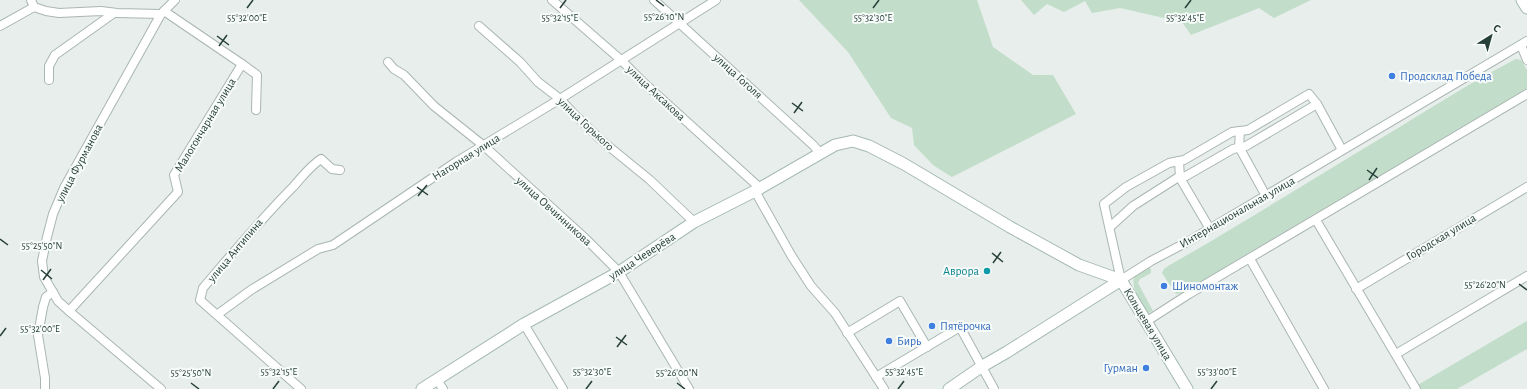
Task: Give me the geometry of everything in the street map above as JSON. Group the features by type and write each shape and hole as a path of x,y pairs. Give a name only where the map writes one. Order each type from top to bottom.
{"street":[{"name":"улица Фурманова","path":"160,389 58,301 44,277 42,261 53,214 64,188 163,13 175,0"},
{"name":"улица Аксакова","path":"552,0 621,60 758,189 803,274 816,293 835,313 884,389"},
{"name":"улица Гоголя","path":"654,0 820,153"},
{"name":"Нагорная улица","path":"218,314 250,290 318,249 333,245 456,162 560,99 716,0"},
{"path":"1522,0 1527,8"},
{"path":"0,26 32,3 46,11 59,13 90,11 114,13 163,13"},
{"path":"49,80 49,66 55,55 114,13"},
{"name":"Малогончарная улица","path":"69,311 178,192 174,175 242,64 163,13"},
{"name":"улица Горького","path":"479,26 520,62 538,82 560,99 601,140 650,180 694,222"},
{"path":"1524,43 1527,60"},
{"name":"Интернациональная улица","path":"949,389 981,367 1008,352 1151,261 1210,229 1524,43"},
{"name":"улица Овчинникова","path":"388,62 394,69 404,75 434,106 484,146 587,240 619,272 689,389"},
{"path":"242,64 257,75 256,110"},
{"path":"1121,280 1104,204 1126,187 1169,163 1184,160 1232,132 1248,130 1309,94 1317,104 1342,150"},
{"path":"1147,322 1189,294 1527,94"},
{"path":"1110,227 1133,206 1177,178 1186,176 1233,149 1246,146 1317,104"},
{"path":"1240,131 1239,148 1266,196"},
{"name":"улица Чеверёва","path":"422,389 440,384 524,324 619,272 694,222 758,189 835,145 853,141 869,146 904,164 1010,227 1079,264 1121,280"},
{"name":"улица Антипина","path":"301,389 218,314 200,300 203,288 266,214 298,181 311,165 321,159 332,169 340,170"},
{"path":"1179,161 1180,178 1210,229"},
{"name":"Городская улица","path":"1356,289 1527,187"},
{"path":"1316,220 1417,389"},
{"path":"1250,259 1324,389"},
{"path":"1396,354 1527,276"},
{"name":"Кольцевая улица","path":"1121,280 1187,389"},
{"path":"45,389 45,378 38,335 46,297 53,292"},
{"path":"847,333 900,301 927,347"},
{"path":"524,324 563,389"},
{"path":"876,377 960,328 994,389"}],"green space":[{"path":"799,0 977,0 993,47 1033,75 1053,75 1076,114 952,177 933,165 914,145 912,128 891,118 848,52"},
{"path":"1021,0 1311,0 1274,18 1259,8 1191,35 1182,22 1120,8 1092,13 1085,1 1064,12 1047,4 1034,15"},
{"path":"1516,59 1521,60 1527,70 1527,89 1190,289 1176,294 1162,273 1168,266 1249,219 1465,87"},
{"path":"1148,267 1151,269 1151,273 1140,279 1138,283 1153,311 1148,313 1137,296 1133,281 1134,276"},
{"path":"1527,321 1527,349 1457,389 1411,389"}],"place":[{"name":"Продсклад Победа","path":"1392,76"},
{"name":"Аврора","path":"987,271"},
{"name":"Шиномонтаж","path":"1164,286"},
{"name":"Пятёрочка","path":"932,326"},
{"name":"Бирь","path":"889,341"},
{"name":"Гурман","path":"1146,368"}]}
